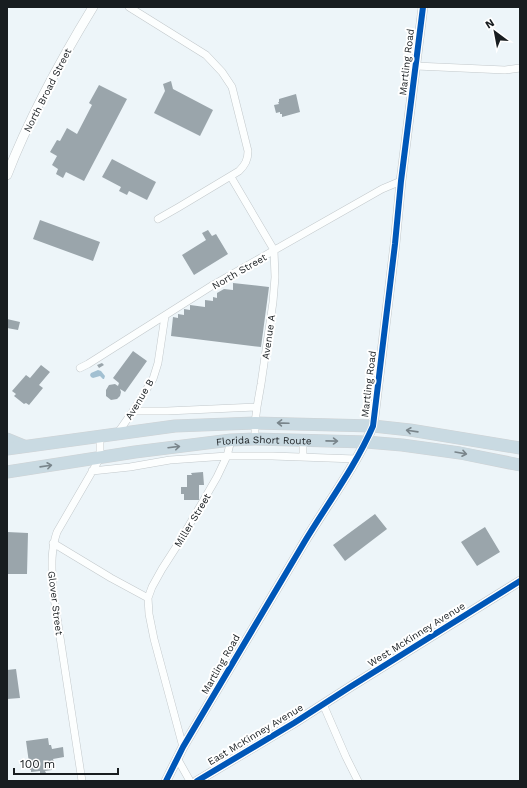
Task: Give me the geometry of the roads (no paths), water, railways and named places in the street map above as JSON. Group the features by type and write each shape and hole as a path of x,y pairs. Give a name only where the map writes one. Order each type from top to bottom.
{"highway":[{"name":"Florida Short Route","path":"7,449 175,426 255,423 373,426 410,430 520,448"},
{"path":"7,439 24,446"},
{"name":"Florida Short Route","path":"7,472 136,452 230,440 255,439 366,442 402,445 460,453 520,465"}],"street":[{"name":"North Broad Street","path":"7,175 28,125 50,82 93,7"},
{"path":"129,7 206,55 222,72 232,86 247,144 248,156 245,166 231,177 158,219"},
{"name":"Martling Road","path":"166,781 183,747 307,538 342,484 366,442 373,426 401,181 423,7"},
{"path":"416,66 505,70 520,68"},
{"path":"231,177 274,250"},
{"name":"North Street","path":"80,368 165,316 213,284 382,189 401,181"},
{"name":"Avenue A","path":"255,439 257,407 273,302 275,277 274,250"},
{"name":"Avenue B","path":"117,434 152,379 158,363 165,316"},
{"path":"133,411 257,407"},
{"path":"100,436 100,458"},
{"name":"Miller Street","path":"183,747 154,639 149,614 148,598 162,568 210,491 227,456 230,440"},
{"path":"303,440 303,457"},
{"path":"92,471 130,467 170,460 227,456 356,459"},
{"name":"Glover Street","path":"82,781 53,591 53,543 57,532 100,458"},
{"path":"53,543 111,578 148,598"},
{"name":"West McKinney Avenue","path":"323,704 520,582"},
{"path":"323,704 358,781"},
{"name":"East McKinney Avenue","path":"196,781 245,753 323,704"},
{"path":"177,758 190,781"}],"water":[{"path":"98,370 105,376 104,379 100,376 93,378 91,377 91,373"}]}
